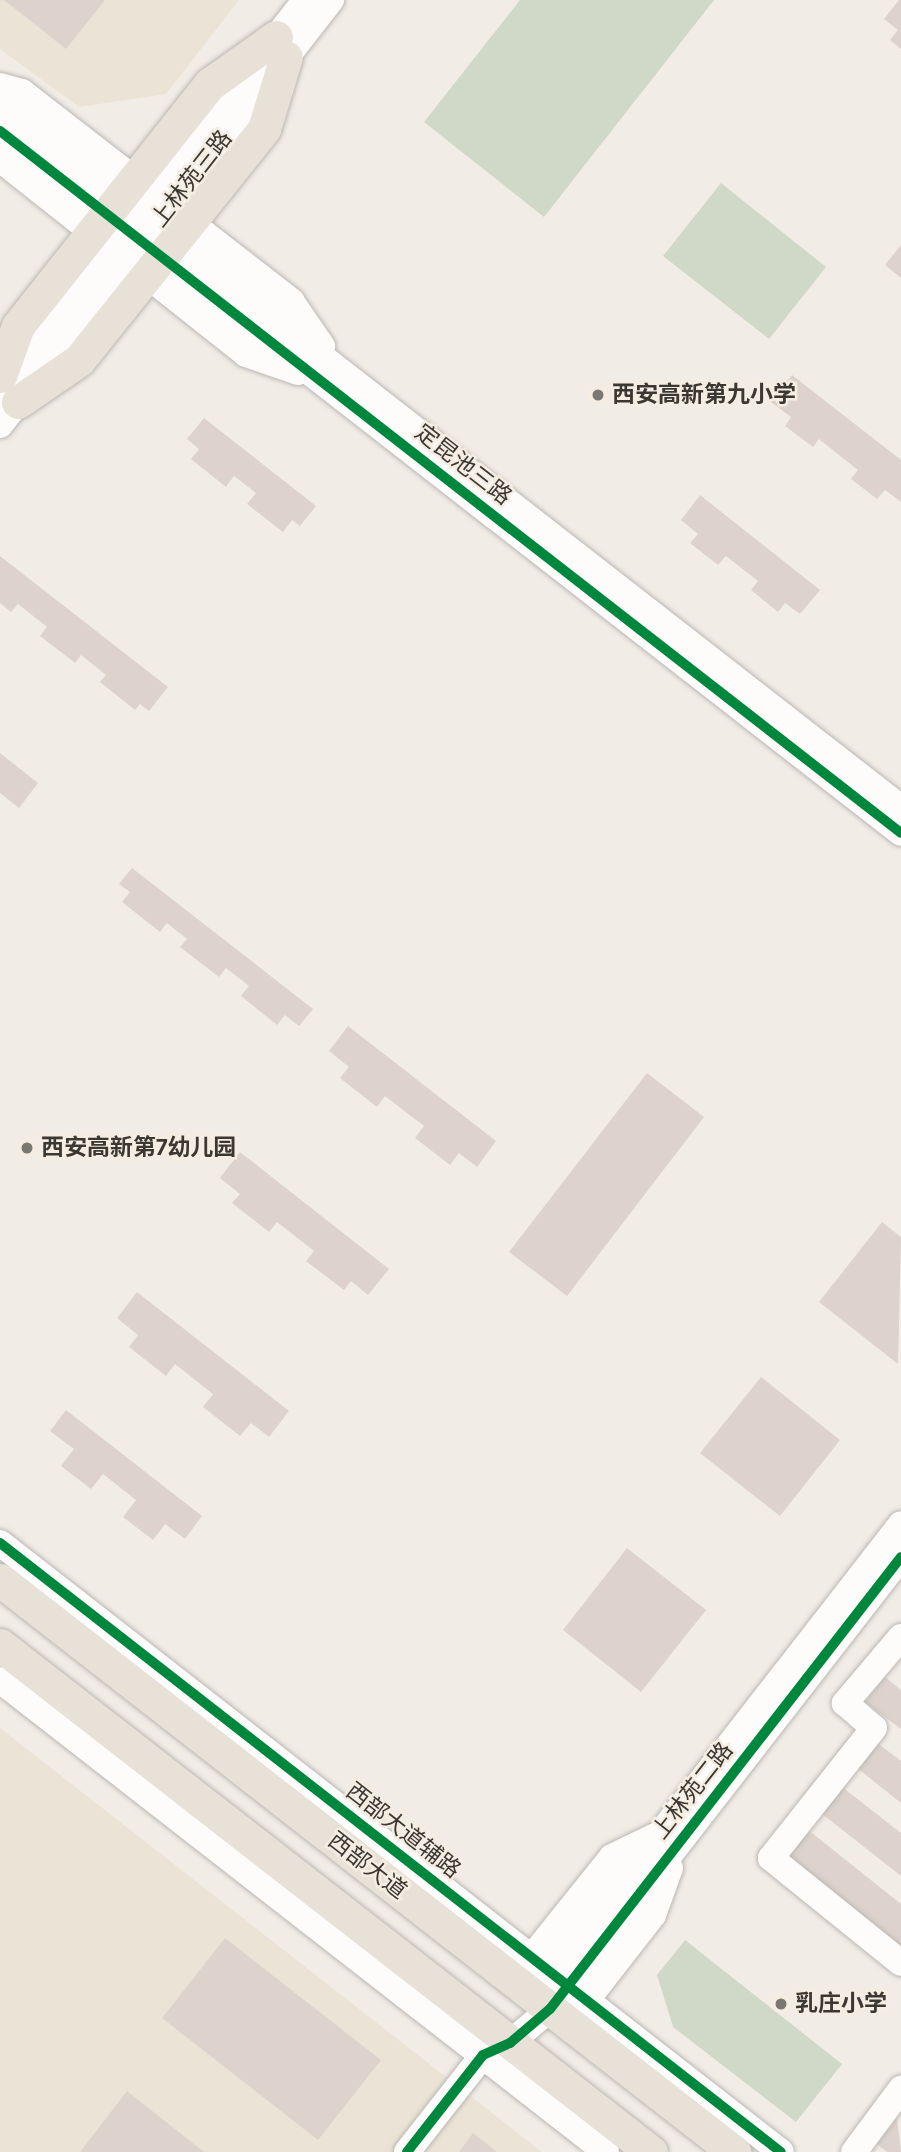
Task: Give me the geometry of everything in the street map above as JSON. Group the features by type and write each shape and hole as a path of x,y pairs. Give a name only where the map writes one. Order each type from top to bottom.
{"main road":[{"path":"5,399 79,360 210,84 281,47"},
{"path":"5,399 18,326 264,129 281,47"},
{"name":"西部大道","path":"0,1580 553,1987 734,2152"},
{"path":"0,1645 497,2049 651,2152"}],"street":[{"path":"281,47 305,0"},
{"path":"281,47 331,0"},
{"path":"0,86 22,92 141,227 246,354 328,373"},
{"name":"定昆池三路","path":"0,106 141,227 328,373 901,833"},
{"name":"定昆池三路","path":"0,131 141,227"},
{"path":"0,159 141,227"},
{"name":"定昆池三路","path":"328,373 901,808"},
{"name":"上林苑二路","path":"407,2152 553,1987 669,1839 889,1572 901,1524"},
{"name":"西部大道辅路","path":"0,1543 553,1987 781,2152"},
{"path":"901,1637 845,1703 874,1728 771,1858 901,1963"},
{"path":"0,1680 497,2049 606,2152"},
{"path":"553,1987 653,1915 669,1839"},
{"path":"859,2150 901,2089"}],"shaded area":[{"path":"0,0 239,0 166,94 79,107 0,49"},
{"path":"0,1728 542,2152 0,2152"}],"green space":[{"path":"520,0 714,0 544,217 424,122"},
{"path":"721,183 826,267 769,339 663,256"},
{"path":"685,1940 842,2064 796,2122 673,2027 657,1975"}],"building":[{"path":"4,0 105,0 66,49"},
{"path":"899,0 901,49 890,40 898,30 884,19"},
{"path":"901,245 901,278 885,265"},
{"path":"792,375 901,460 901,502 885,490 877,499 851,479 858,470 819,439 813,447 785,426 791,417 771,402"},
{"path":"204,418 316,506 300,526 292,520 283,532 247,504 256,493 234,476 226,487 191,459 199,449 187,439"},
{"path":"700,495 820,590 800,614 785,603 778,612 751,590 758,581 726,556 718,565 690,543 698,534 681,520"},
{"path":"0,556 168,687 149,711 140,704 135,710 100,682 106,675 81,655 75,663 40,636 47,627 18,604 11,612 0,603"},
{"path":"0,753 38,783 19,808 0,793"},
{"path":"132,868 313,1009 299,1026 285,1015 277,1025 241,996 249,986 226,968 219,977 180,947 187,939 167,923 160,932 122,902 130,892 119,884"},
{"path":"348,1026 496,1141 477,1167 459,1153 450,1165 415,1138 424,1126 385,1096 377,1107 340,1078 349,1067 329,1051"},
{"path":"647,1073 704,1117 567,1296 509,1252"},
{"path":"240,1152 389,1269 368,1295 351,1281 344,1290 306,1261 314,1251 277,1222 269,1232 232,1203 240,1194 220,1178"},
{"path":"882,1222 901,1237 898,1364 819,1302"},
{"path":"137,1292 289,1411 269,1437 251,1423 240,1436 203,1407 213,1394 175,1364 166,1376 129,1347 138,1335 117,1318"},
{"path":"761,1377 840,1440 780,1516 700,1453"},
{"path":"66,1410 202,1516 185,1539 165,1524 153,1540 123,1517 136,1500 103,1474 91,1489 61,1466 74,1449 50,1431"},
{"path":"627,1548 706,1610 641,1692 563,1630"},
{"path":"885,1677 901,1690 901,1729 865,1702"},
{"path":"876,1742 901,1761 901,1803 856,1767"},
{"path":"842,1787 901,1833 901,1876 821,1813"},
{"path":"807,1829 901,1904 901,1946 786,1855"},
{"path":"225,1938 381,2060 318,2140 162,2018"},
{"path":"127,2091 204,2152 80,2152"},
{"path":"897,2118 901,2152 887,2152 877,2144"},
{"path":"473,2133 497,2152 459,2152"}],"cycle path":[{"path":"0,131 901,833"},
{"path":"0,1543 781,2152"},
{"path":"407,2152 483,2055 510,2043 550,2009 901,1557"}],"place":[{"name":"西安高新第九小学","path":"598,395"},
{"name":"西安高新第7幼儿园","path":"27,1148"},
{"name":"乳庄小学","path":"781,2004"}]}
